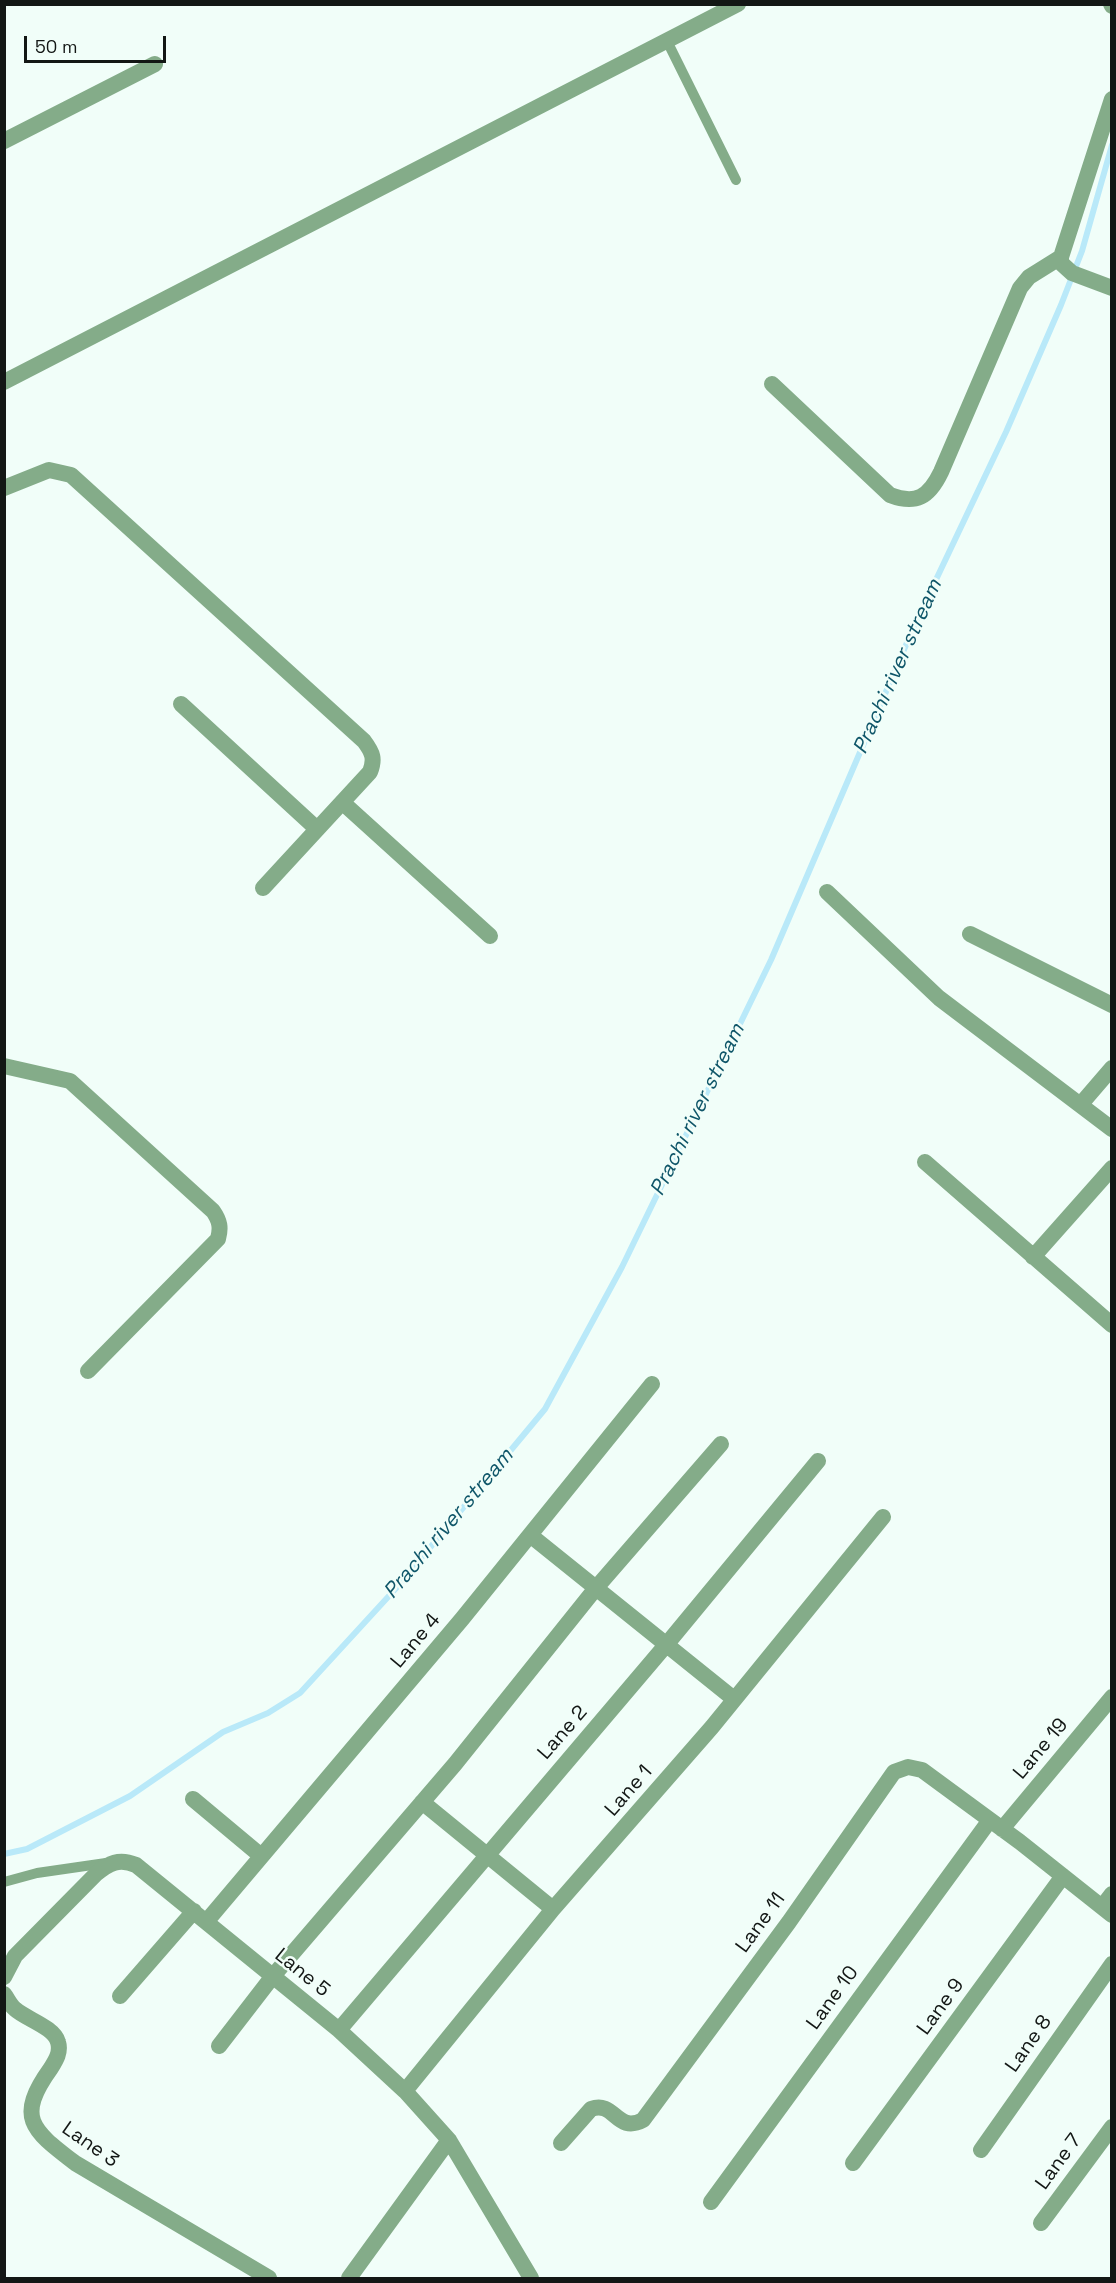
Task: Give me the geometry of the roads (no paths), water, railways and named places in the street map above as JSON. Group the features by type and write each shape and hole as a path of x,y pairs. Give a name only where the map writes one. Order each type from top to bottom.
{"street":[{"path":"4,382 738,4"},
{"path":"4,141 155,64"},
{"path":"772,384 890,495 912,501 923,497 933,488 1020,288 1029,278 1061,260 1112,99"},
{"path":"1061,260 1072,273 1105,286"},
{"path":"4,488 49,470 71,475 364,741 372,751 374,762 370,772 263,888"},
{"path":"181,704 317,829"},
{"path":"342,802 490,936"},
{"path":"827,892 939,998 1112,1129"},
{"path":"970,934 1112,1005"},
{"path":"4,1066 70,1080 213,1211 219,1220 218,1239 88,1371"},
{"path":"1081,1104 1112,1068"},
{"path":"925,1162 1112,1325"},
{"path":"1033,1257 1112,1168"},
{"name":"Lane 4","path":"120,1996 260,1855 341,1764 652,1384"},
{"path":"219,2046 273,1976 422,1802 596,1588 721,1444"},
{"name":"Lane 2","path":"339,2030 666,1645 818,1461"},
{"name":"Lane 1","path":"405,2091 553,1909 734,1700 883,1517"},
{"path":"530,1535 734,1700"},
{"name":"Lane 19","path":"996,1824 1112,1697"},
{"name":"Lane 11","path":"561,2143 591,2109 598,2107 604,2107 624,2124 633,2125 643,2120 789,1922 894,1772 908,1767 922,1770 996,1824"},
{"path":"193,1799 260,1855"},
{"path":"422,1802 553,1909"},
{"path":"996,1824 1063,1876 1108,1905"},
{"name":"Lane 10","path":"711,2202 996,1824"},
{"name":"Lane 5","path":"109,1863 126,1861 136,1864 339,2030 405,2091 449,2140 531,2278"},
{"path":"4,1977 15,1956 109,1863"},
{"name":"Lane 9","path":"853,2163 1063,1876"},
{"name":"Lane 8","path":"981,2150 1112,1964"},
{"name":"Lane 3","path":"4,1994 12,2007 54,2034 58,2042 56,2060 36,2088 30,2104 31,2121 46,2141 75,2163 269,2278"},
{"name":"Lane 7","path":"1041,2223 1112,2127"},
{"path":"349,2278 449,2140"}],"lane":[{"path":"667,41 736,180"},
{"path":"4,1882 37,1873 109,1863"}],"waterway":[{"name":"Prachi river stream","path":"4,1854 27,1849 130,1796 223,1732 268,1713 300,1693 399,1585 545,1409 622,1267 771,960 915,624 1006,432 1061,305 1082,251 1112,145"}]}
